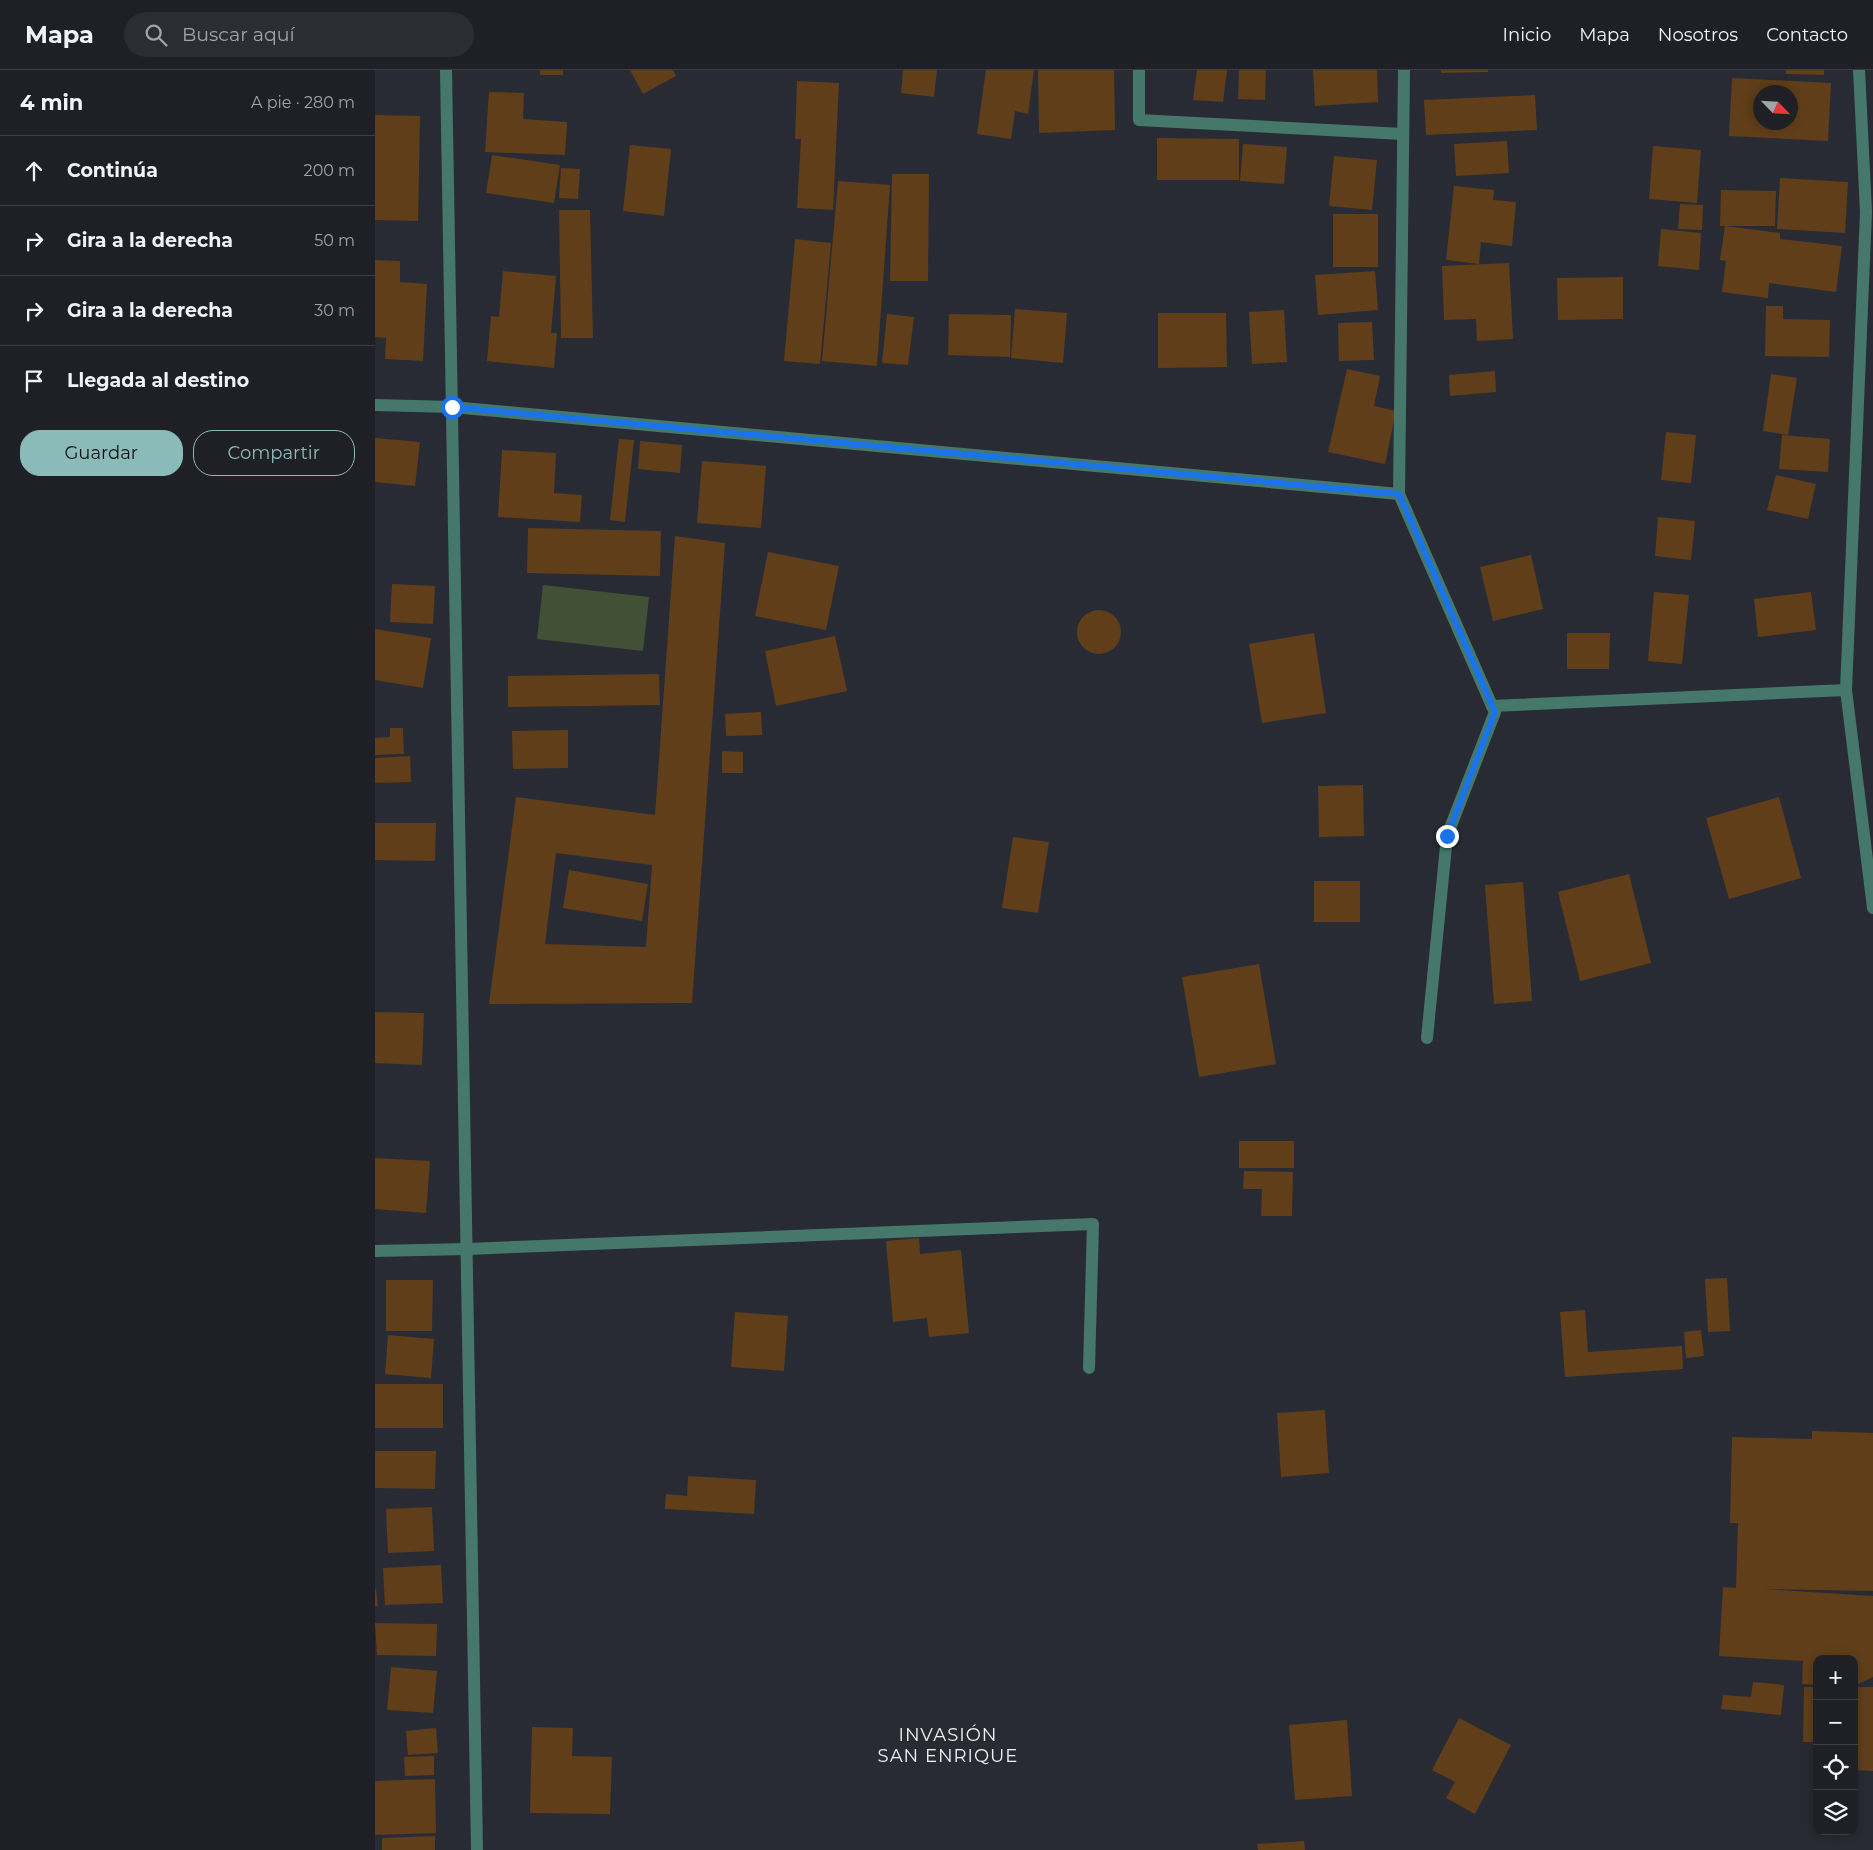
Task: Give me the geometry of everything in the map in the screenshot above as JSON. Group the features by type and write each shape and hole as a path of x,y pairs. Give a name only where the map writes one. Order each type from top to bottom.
{"street":[{"path":"446,70 477,1850"},
{"path":"1139,70 1139,120 1403,134"},
{"path":"1404,70 1399,494 1495,712 1447,836 1427,1038"},
{"path":"1859,70 1866,212 1846,690 1873,908"},
{"path":"375,406 452,407 1399,494"},
{"path":"1492,706 1846,690"},
{"path":"375,1251 1093,1224 1089,1368"}],"green space":[{"path":"543,585 649,597 643,651 537,639"}],"building":[{"path":"540,70 563,70 563,75 540,75"},
{"path":"630,70 673,70 676,76 643,94"},
{"path":"903,70 937,70 934,97 901,93"},
{"path":"986,70 1034,70 1028,114 1015,111 1011,139 977,134"},
{"path":"1038,70 1114,70 1115,130 1039,133"},
{"path":"1197,70 1227,70 1223,102 1193,100"},
{"path":"1239,70 1266,70 1265,100 1238,99"},
{"path":"1313,70 1377,70 1378,102 1315,106"},
{"path":"1441,70 1488,70 1488,72 1441,73"},
{"path":"1786,70 1824,70 1824,75 1786,74"},
{"path":"1732,78 1831,83 1828,141 1729,136"},
{"path":"797,81 839,83 833,210 797,208 801,139 795,139"},
{"path":"489,92 524,93 523,119 567,122 565,155 485,152"},
{"path":"1535,95 1537,130 1426,135 1424,100"},
{"path":"375,115 420,116 418,221 375,220"},
{"path":"1157,138 1239,139 1239,180 1157,180"},
{"path":"1507,141 1509,173 1456,176 1454,144"},
{"path":"1243,144 1287,147 1284,184 1240,181"},
{"path":"630,145 671,149 664,216 623,211"},
{"path":"1653,146 1701,150 1697,203 1649,199"},
{"path":"492,155 560,165 554,203 486,193"},
{"path":"1334,156 1377,160 1372,210 1329,206"},
{"path":"561,168 580,169 578,199 559,198"},
{"path":"892,174 929,174 928,281 890,281"},
{"path":"1780,178 1848,182 1845,233 1777,229"},
{"path":"838,181 890,185 877,366 822,361"},
{"path":"1454,186 1494,190 1493,200 1516,202 1512,246 1481,242 1479,264 1446,260"},
{"path":"1721,190 1776,191 1775,226 1720,226"},
{"path":"1680,204 1703,205 1702,230 1678,229"},
{"path":"559,210 590,210 593,338 561,338"},
{"path":"1333,214 1378,214 1378,267 1333,267"},
{"path":"1725,226 1780,233 1780,239 1842,246 1836,292 1769,283 1768,298 1722,292 1726,261 1720,260"},
{"path":"1661,229 1701,233 1699,270 1658,266"},
{"path":"795,239 831,243 820,364 784,361"},
{"path":"375,260 400,261 400,282 427,284 423,361 385,359 386,338 375,337"},
{"path":"1509,263 1513,339 1477,341 1476,319 1444,320 1442,266"},
{"path":"503,271 556,276 551,333 557,333 554,368 487,361 491,316 499,317"},
{"path":"1375,271 1378,310 1318,315 1315,275"},
{"path":"1623,277 1623,319 1558,320 1557,278"},
{"path":"1766,306 1783,306 1783,319 1830,320 1829,357 1765,356"},
{"path":"1015,309 1067,313 1063,363 1011,358"},
{"path":"1284,310 1287,362 1252,364 1249,312"},
{"path":"1158,313 1226,313 1227,367 1158,368"},
{"path":"887,314 914,317 908,365 882,363"},
{"path":"949,314 1011,315 1010,357 948,355"},
{"path":"1372,322 1374,360 1339,361 1338,323"},
{"path":"1347,369 1380,376 1374,406 1396,411 1385,464 1328,452"},
{"path":"1495,371 1496,392 1450,396 1449,375"},
{"path":"1771,374 1797,378 1788,435 1763,431"},
{"path":"1666,432 1696,435 1691,483 1661,480"},
{"path":"1782,435 1830,439 1828,472 1779,469"},
{"path":"375,438 420,442 415,486 375,482"},
{"path":"619,439 634,440 625,522 610,520"},
{"path":"640,441 682,445 680,473 638,469"},
{"path":"502,450 556,453 554,493 582,495 580,522 498,517"},
{"path":"702,461 766,466 761,528 697,523"},
{"path":"1776,475 1816,484 1808,519 1767,510"},
{"path":"1658,517 1695,521 1691,560 1655,556"},
{"path":"528,528 661,531 660,576 527,573"},
{"path":"675,536 725,543 692,1003 489,1004 516,797 655,815","holes":["556,853 652,865 646,947 545,944"]},
{"path":"768,552 839,566 826,630 755,616"},
{"path":"1531,555 1543,609 1493,621 1480,567"},
{"path":"392,584 435,586 433,624 390,622"},
{"path":"1654,592 1689,595 1682,664 1648,661"},
{"path":"1811,592 1816,630 1758,637 1754,599"},
{"path":"1103,610 1115,616 1120,623 1120,641 1115,648 1108,653 1095,654 1087,651 1080,644 1077,628 1080,620 1087,613"},
{"path":"375,629 431,638 423,688 375,680"},
{"path":"1314,633 1326,713 1262,723 1249,644"},
{"path":"1567,633 1610,633 1609,669 1567,669"},
{"path":"835,636 847,691 776,706 765,651"},
{"path":"659,674 660,705 508,707 508,676"},
{"path":"761,712 762,735 726,736 725,714"},
{"path":"390,728 403,728 404,754 375,755 375,738 390,737"},
{"path":"568,730 568,768 513,769 512,731"},
{"path":"722,751 743,752 743,773 722,773"},
{"path":"410,756 411,782 375,783 375,758"},
{"path":"1363,785 1364,836 1319,837 1318,786"},
{"path":"1779,797 1801,878 1729,899 1706,818"},
{"path":"375,823 436,823 435,861 375,860"},
{"path":"1013,837 1049,842 1038,913 1002,908"},
{"path":"569,870 648,884 642,921 563,908"},
{"path":"1629,874 1651,963 1580,981 1558,892"},
{"path":"1314,881 1360,881 1360,922 1314,922"},
{"path":"1523,882 1532,1001 1494,1004 1485,885"},
{"path":"1259,964 1276,1064 1199,1077 1182,977"},
{"path":"375,1012 424,1013 422,1065 375,1063"},
{"path":"1239,1141 1294,1141 1294,1168 1239,1168"},
{"path":"375,1158 430,1161 426,1213 375,1209"},
{"path":"1244,1171 1293,1172 1292,1216 1261,1216 1262,1189 1243,1189"},
{"path":"919,1238 920,1254 961,1250 969,1333 929,1337 927,1318 893,1322 886,1241"},
{"path":"1727,1278 1730,1331 1708,1332 1705,1279"},
{"path":"386,1280 433,1280 432,1331 386,1331"},
{"path":"1585,1310 1588,1352 1682,1346 1683,1369 1565,1377 1560,1312"},
{"path":"735,1312 788,1316 784,1371 731,1367"},
{"path":"1701,1330 1704,1356 1686,1358 1684,1332"},
{"path":"388,1335 434,1339 431,1378 385,1374"},
{"path":"375,1384 443,1384 443,1428 375,1428"},
{"path":"1325,1410 1329,1473 1281,1477 1277,1413"},
{"path":"1812,1431 1873,1433 1873,1591 1763,1589 1873,1596 1873,1677 1858,1684 1858,1655 1813,1655 1813,1685 1802,1684 1803,1661 1719,1656 1723,1587 1736,1588 1738,1523 1730,1523 1732,1437 1812,1439"},
{"path":"375,1451 436,1451 435,1489 375,1488"},
{"path":"688,1476 756,1480 754,1514 665,1509 666,1494 687,1496"},
{"path":"432,1507 434,1551 388,1553 386,1509"},
{"path":"441,1565 443,1603 385,1605 383,1568"},
{"path":"376,1589 378,1606 375,1606"},
{"path":"375,1623 437,1624 436,1656 377,1655"},
{"path":"391,1667 437,1671 433,1713 387,1710"},
{"path":"1753,1682 1784,1685 1781,1715 1721,1709 1723,1695 1751,1697"},
{"path":"1804,1687 1813,1687 1813,1742 1803,1742"},
{"path":"1858,1687 1873,1687 1873,1771 1858,1770"},
{"path":"1459,1718 1511,1745 1475,1814 1446,1798 1455,1782 1432,1770"},
{"path":"1347,1720 1352,1796 1295,1800 1289,1725"},
{"path":"532,1727 573,1728 572,1756 612,1757 610,1814 530,1813"},
{"path":"436,1728 438,1753 408,1755 406,1731"},
{"path":"434,1756 434,1775 405,1776 404,1757"},
{"path":"435,1779 436,1833 375,1835 375,1781"},
{"path":"435,1836 435,1850 382,1850 382,1838"},
{"path":"1304,1841 1305,1850 1258,1850 1257,1844"}],"district":[{"name":"INVASIÓN SAN ENRIQUE","path":"948,1745"}],"route":[{"path":"452,407 1399,494 1495,712 1447,836"}]}
